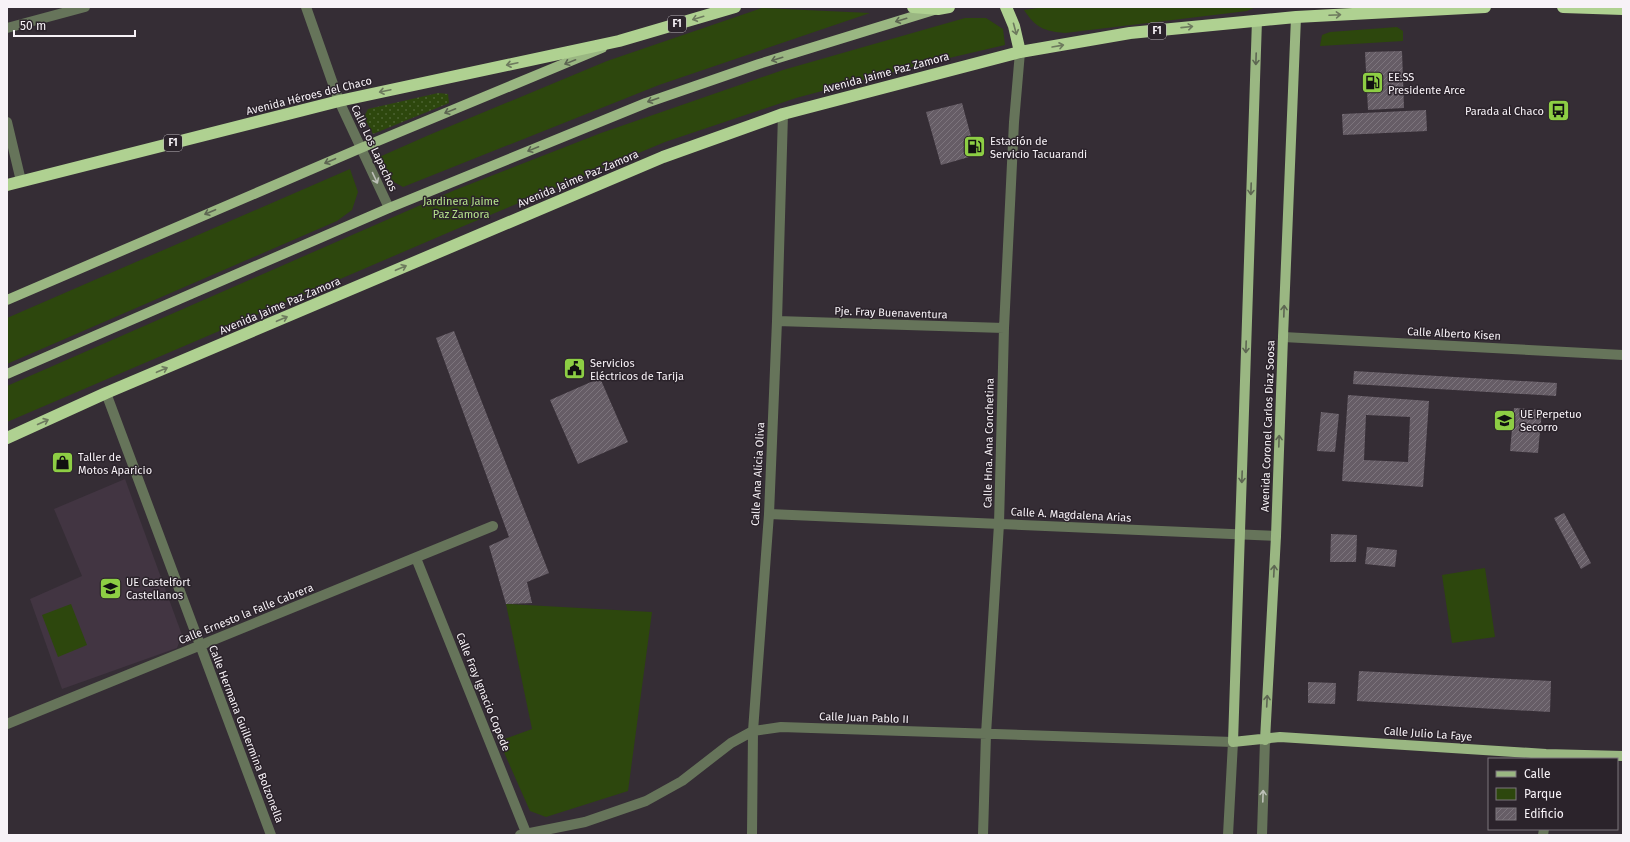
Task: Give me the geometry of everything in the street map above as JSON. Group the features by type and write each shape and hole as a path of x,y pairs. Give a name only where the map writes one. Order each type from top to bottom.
{"highway":[{"name":"F1","path":"619,42 735,7"},
{"path":"914,7 943,8"},
{"path":"1006,7 1014,26 1020,52"},
{"name":"F1","path":"1299,12 1485,7"},
{"path":"1563,7 1623,9"},
{"name":"Avenida Jaime Paz Zamora","path":"7,438 106,393 663,157 783,114 1020,52 1130,33 1257,20 1299,12"},
{"name":"Avenida Héroes del Chaco","path":"7,185 339,101 619,42"}],"main road":[{"path":"7,374 389,208 646,103 759,64 943,8"},
{"name":"Avenida Coronel Carlos Diaz Soosa","path":"1265,740 1276,536 1283,337 1299,12"},
{"path":"1233,742 1257,20"},
{"path":"7,300 361,148 619,42"},
{"name":"Calle Julio La Faye","path":"1233,742 1265,740 1280,737 1546,756 1623,756"}],"street":[{"path":"7,28 85,7"},
{"name":"Calle Los Lapachos","path":"306,7 339,101 389,208"},
{"name":"Calle Hna. Ana Conchetina","path":"983,835 986,734 999,524 1004,328 1014,122 1020,52"},
{"name":"Calle Ana Alicia Oliva","path":"752,835 753,731 769,514 777,321 783,114"},
{"path":"7,122 21,181"},
{"name":"Pje. Fray Buenaventura","path":"777,321 1004,328"},
{"name":"Calle Alberto Kisen","path":"1283,337 1623,355"},
{"name":"Calle Hermana Guillermina Bolzonella","path":"106,393 271,835"},
{"name":"Calle A. Magdalena Arias","path":"769,514 1276,536"},
{"name":"Calle Ernesto la Falle Cabrera","path":"7,724 493,526"},
{"name":"Calle Fray Ignacio Copede","path":"416,558 524,835"},
{"name":"Calle Juan Pablo II","path":"524,835 585,822 646,801 682,781 731,743 753,731 781,727 1233,742"},
{"name":"Avenida Coronel Carlos Diaz Soosa","path":"1262,835 1265,740"},
{"path":"1228,835 1233,742"}],"shaded area":[{"name":"UE Castelfort Castellanos","path":"125,479 182,635 177,648 62,689 30,599 82,576 54,509"}],"green space":[{"path":"1045,7 1256,7 1247,11 1065,33 1041,28 1028,16 1024,10"},
{"name":"Jardinera Jaime Paz Zamora","path":"762,8 870,13 659,85 403,187 385,177 377,158 607,61"},
{"name":"Jardinera Jaime Paz Zamora","path":"965,18 986,18 1003,29 1005,45 919,65 796,98 665,142 466,225 7,422 7,386 455,190 601,133 783,70"},
{"path":"1397,27 1403,31 1403,41 1320,46 1322,35 1330,32"},
{"path":"438,93 448,94 449,103 373,134 364,117 368,109"},
{"path":"350,169 358,192 352,210 337,221 7,364 7,318"},
{"path":"1485,568 1495,637 1452,643 1442,575"},
{"path":"71,604 87,645 58,657 42,615"},
{"path":"506,604 652,612 628,791 546,817 530,811 499,741 532,729"}],"building":[{"path":"1402,51 1404,108 1368,110 1365,52"},
{"path":"962,103 976,155 941,165 926,112"},
{"path":"1426,110 1427,131 1343,135 1342,114"},
{"path":"454,331 549,573 527,582 532,603 506,604 489,546 509,537 436,338"},
{"path":"1354,371 1557,383 1556,396 1353,384"},
{"path":"600,378 628,442 578,464 550,400"},
{"path":"1348,395 1429,401 1423,487 1342,481","holes":["1366,415 1410,417 1408,462 1364,460"]},
{"path":"1514,408 1542,410 1538,453 1510,451"},
{"path":"1321,412 1339,414 1335,452 1317,451"},
{"path":"1564,513 1591,563 1581,569 1554,518"},
{"path":"1331,534 1357,535 1356,562 1330,562"},
{"path":"1367,547 1397,550 1395,567 1365,564"},
{"path":"1359,671 1551,681 1550,712 1357,701"},
{"path":"1308,682 1336,683 1335,704 1308,703"}],"place":[{"name":"EE.SS Presidente Arce","path":"1373,83"},
{"name":"Parada al Chaco","path":"1559,111"},
{"name":"Estación de Servicio Tacuarandi","path":"975,147"},
{"name":"Servicios Eléctricos de Tarija","path":"575,369"},
{"name":"UE Perpetuo Secorro","path":"1505,420"},
{"name":"Taller de Motos Aparicio","path":"63,463"},
{"name":"UE Castelfort Castellanos","path":"110,588"}]}
